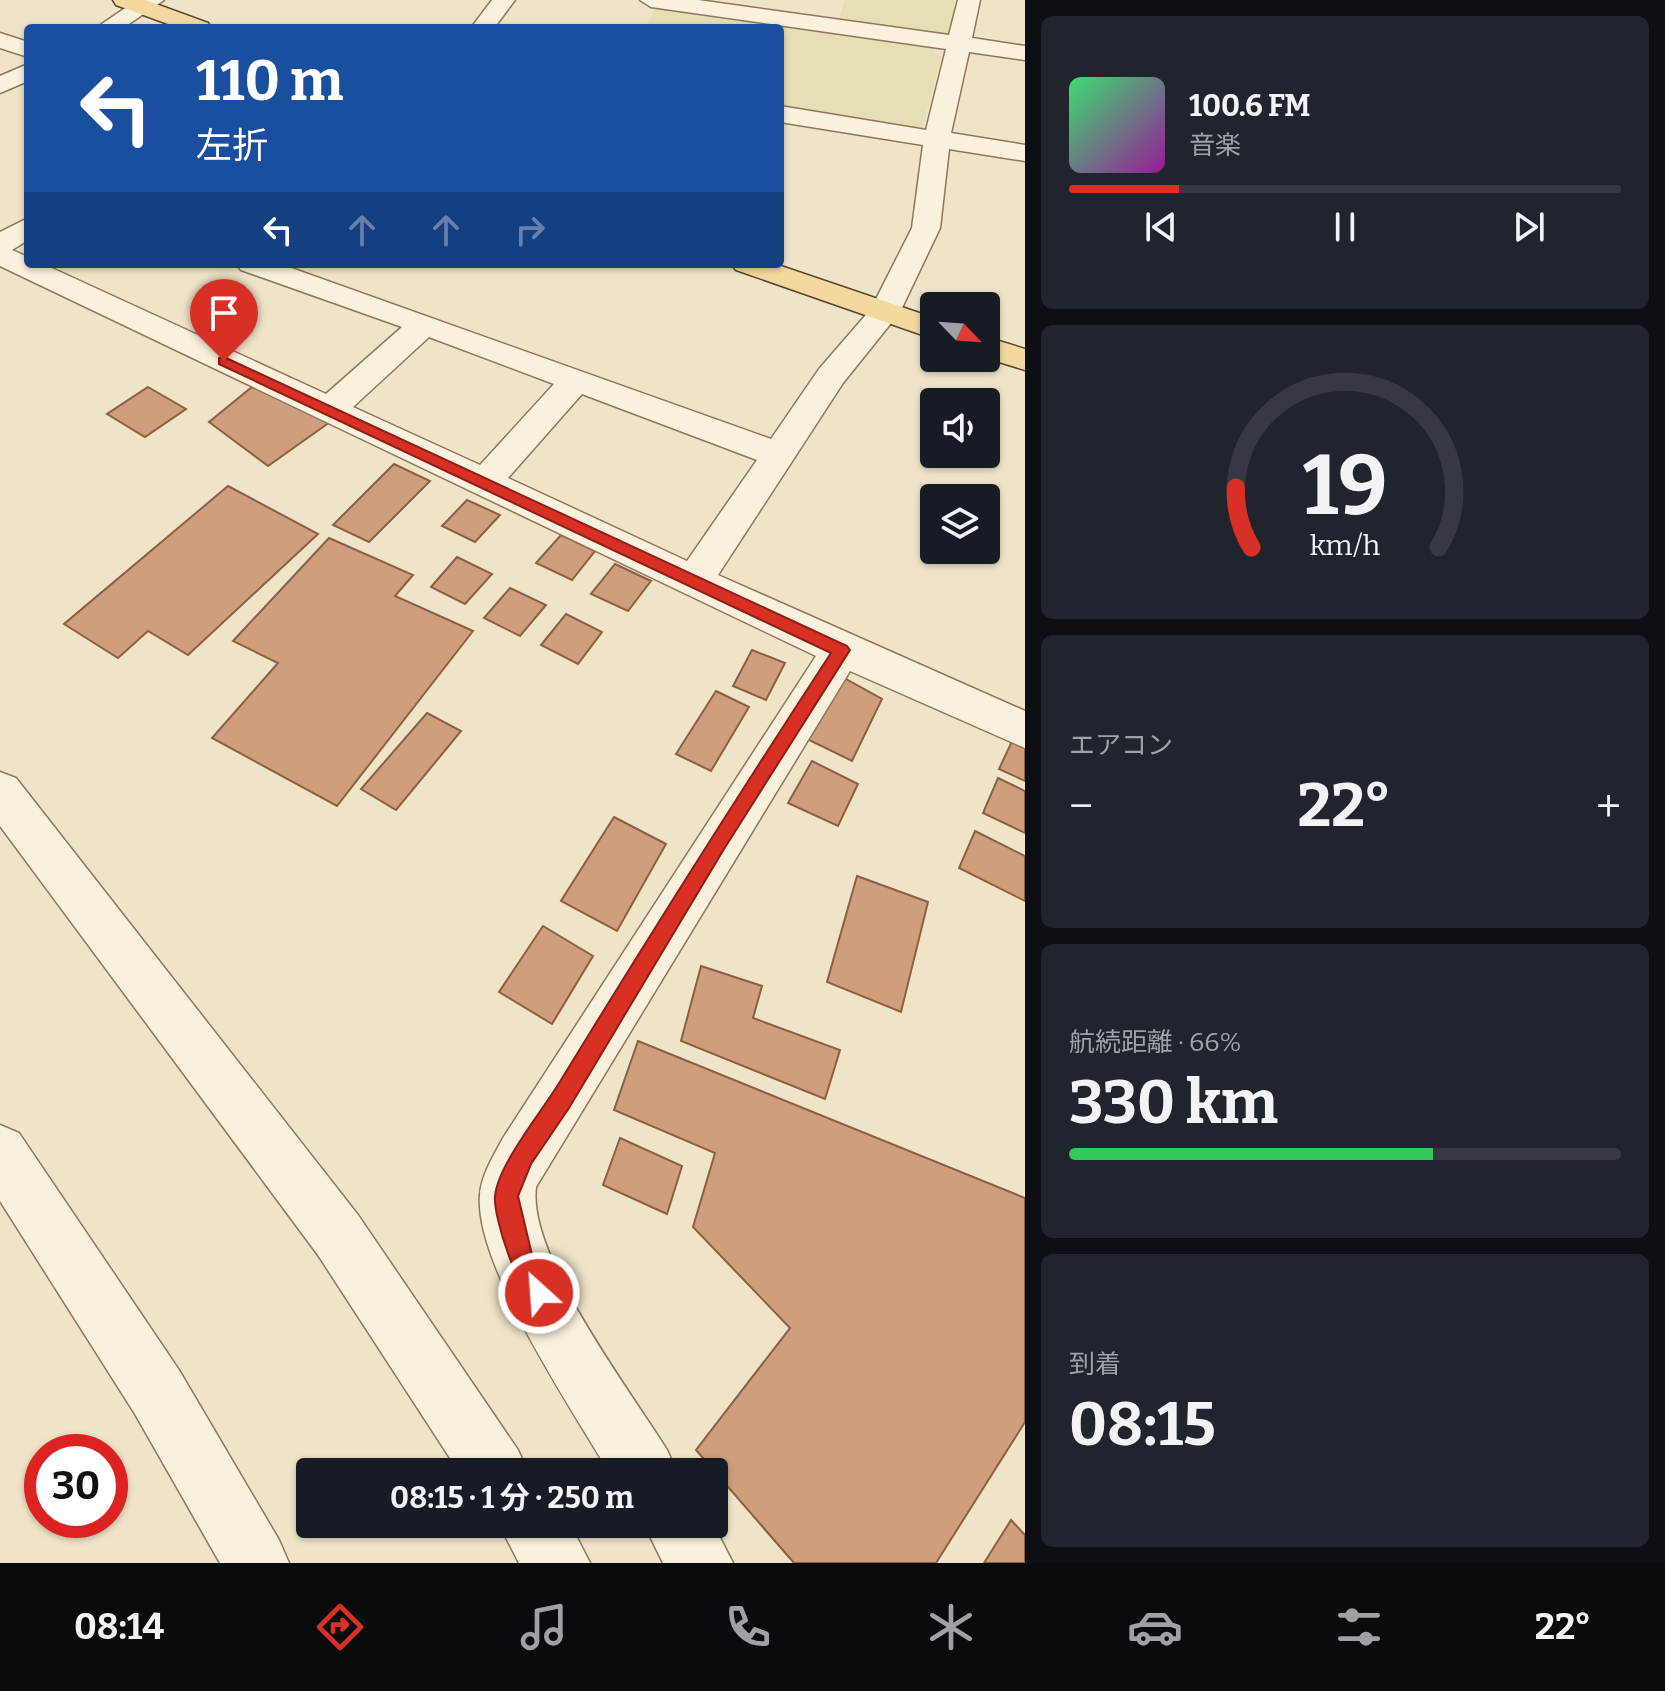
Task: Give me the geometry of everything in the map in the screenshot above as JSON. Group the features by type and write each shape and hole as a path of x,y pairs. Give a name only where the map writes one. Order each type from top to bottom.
{"main road":[{"path":"140,3 190,24"},
{"path":"758,268 920,324"},
{"path":"1000,352 1025,360"}],"street":[{"path":"485,24 504,0"},
{"path":"651,0 1025,53"},
{"path":"695,579 831,376 885,312 926,228 937,139 969,0"},
{"path":"112,24 140,3"},
{"path":"0,40 24,49"},
{"path":"0,86 24,73"},
{"path":"784,115 1025,153"},
{"path":"0,245 24,230"},
{"path":"0,255 24,266"},
{"path":"28,268 842,650 1025,730"},
{"path":"263,268 424,324 778,455"},
{"path":"329,410 424,324"},
{"path":"485,482 576,380"},
{"path":"637,1458 524,1267 506,1196 523,1156 561,1101 717,843 842,650"},
{"path":"0,791 338,1235 487,1458"},
{"path":"0,1152 157,1392 256,1563"},
{"path":"540,1538 557,1563"},
{"path":"685,1538 700,1563"}],"shaded area":[{"path":"845,0 955,0 950,35 838,21"},
{"path":"656,7 772,24 648,24"},
{"path":"784,26 930,47 941,57 922,130 784,112"}],"building":[{"path":"148,387 186,409 145,437 107,414"},
{"path":"252,387 330,422 268,466 209,422"},
{"path":"394,464 430,481 369,542 333,525"},
{"path":"228,486 318,534 188,655 148,631 118,658 64,624"},
{"path":"467,500 500,515 475,542 442,526"},
{"path":"561,535 595,551 572,580 536,563"},
{"path":"329,538 413,575 395,596 473,631 337,806 212,738 278,663 233,641"},
{"path":"457,557 492,574 465,604 431,587"},
{"path":"615,564 651,581 628,611 591,594"},
{"path":"510,588 546,605 520,636 484,618"},
{"path":"566,614 602,632 578,664 541,645"},
{"path":"752,650 785,663 766,700 733,686"},
{"path":"837,674 882,699 852,761 801,736"},
{"path":"716,691 749,707 711,771 676,754"},
{"path":"427,713 461,731 396,810 361,789"},
{"path":"1014,737 1025,742 1025,781 999,769"},
{"path":"812,761 858,784 838,826 788,803"},
{"path":"998,778 1025,791 1025,833 983,813"},
{"path":"614,817 666,844 617,931 561,901"},
{"path":"975,831 1025,856 1025,901 959,868"},
{"path":"857,876 928,902 901,1012 827,982"},
{"path":"543,926 593,956 552,1024 499,992"},
{"path":"701,966 762,986 753,1018 840,1050 825,1099 681,1041"},
{"path":"638,1041 1025,1198 1025,1422 936,1563 794,1563 728,1487 728,1458 703,1458 696,1450 790,1328 693,1227 715,1153 614,1110"},
{"path":"620,1138 682,1166 667,1214 603,1185"},
{"path":"1011,1520 1025,1535 1025,1563 984,1563"}],"route":[{"path":"224,361 842,650 717,843 561,1101 523,1156 506,1196 524,1267 539,1293"}]}
